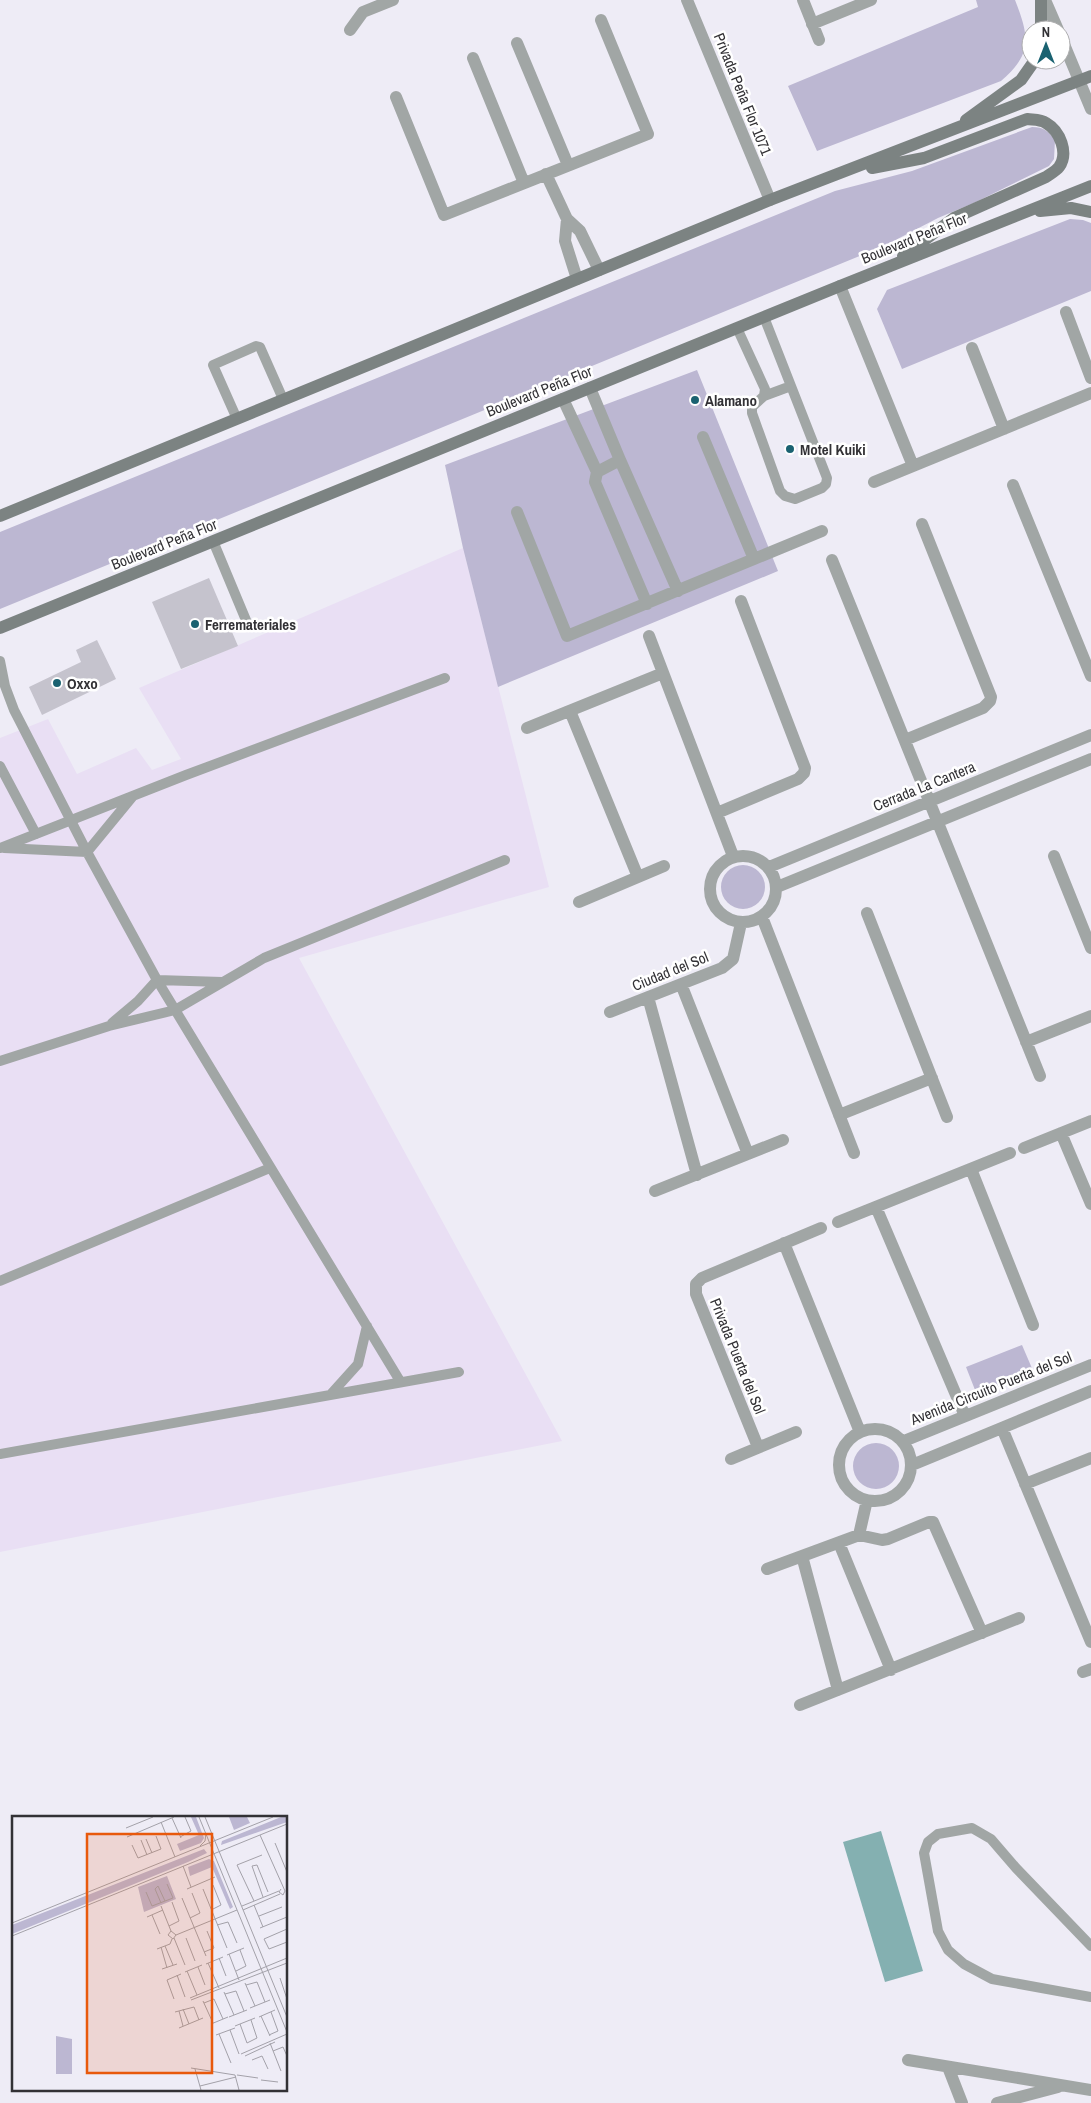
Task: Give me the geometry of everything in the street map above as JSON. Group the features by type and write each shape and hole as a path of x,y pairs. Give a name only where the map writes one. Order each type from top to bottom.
{"main road":[{"path":"1041,20 1043,0"},
{"path":"952,130 1021,80 1028,70"},
{"path":"0,516 770,200 1085,78"},
{"path":"843,173 924,158 1027,119 1047,123 1062,141 1063,160 1058,168 1046,177 954,218 889,266"},
{"name":"Boulevard Peña Flor","path":"0,628 889,266 1091,186"},
{"path":"1011,217 1058,208 1071,208 1091,212"}],"street":[{"path":"350,30 363,12 393,0"},
{"name":"Privada Peña Flor 1071","path":"687,0 770,200"},
{"path":"803,0 819,40"},
{"path":"812,24 871,0"},
{"path":"1043,0 1053,20"},
{"path":"396,97 444,215 648,134 601,20"},
{"path":"516,42 568,165"},
{"path":"1071,54 1085,78 1091,109"},
{"path":"473,58 524,183"},
{"path":"546,174 567,220 580,231 599,270"},
{"path":"567,220 565,241 577,279"},
{"path":"840,286 913,466"},
{"path":"1066,312 1091,378"},
{"path":"972,348 1004,429"},
{"path":"590,388 678,591"},
{"path":"874,482 1091,393"},
{"path":"563,399 597,472 595,482 647,604"},
{"path":"703,437 754,559"},
{"path":"597,472 620,460"},
{"path":"1013,485 1090,670"},
{"path":"517,512 567,636 822,531"},
{"path":"904,740 983,708 990,701 991,697 922,524"},
{"path":"832,560 1040,1076"},
{"path":"717,813 802,777 805,768 741,601"},
{"path":"649,636 733,856"},
{"path":"527,728 663,673"},
{"path":"570,711 638,877"},
{"name":"Cerrada La Cantera","path":"769,867 1091,735"},
{"path":"777,887 1091,759"},
{"path":"733,856 753,856 769,867 777,887 773,904 762,917 750,922 741,922 726,918 714,907 709,893 711,877 720,864 733,856"},
{"path":"1054,856 1091,948"},
{"path":"580,902 664,866"},
{"path":"867,913 947,1117"},
{"path":"762,917 854,1153"},
{"name":"Ciudad del Sol","path":"610,1012 722,968 733,959 741,922"},
{"path":"681,984 748,1154"},
{"path":"648,997 697,1175"},
{"path":"1026,1042 1091,1016"},
{"path":"839,1115 932,1078"},
{"path":"1024,1148 1091,1121"},
{"path":"1061,1133 1091,1204"},
{"path":"655,1191 783,1140"},
{"path":"838,1222 1010,1153"},
{"path":"970,1169 1033,1325"},
{"path":"876,1207 966,1416"},
{"name":"Privada Puerta del Sol","path":"758,1447 695,1289 698,1280 702,1278 821,1228"},
{"path":"784,1244 860,1432"},
{"name":"Avenida Circuito Puerta del Sol","path":"904,1441 1091,1365"},
{"path":"912,1464 1091,1391"},
{"path":"871,1428 883,1429 904,1441 910,1452 912,1464 910,1476 905,1487 896,1495 885,1500 867,1500 851,1492 843,1483 839,1472 842,1448 860,1432 871,1428"},
{"path":"1002,1428 1091,1642"},
{"path":"731,1459 796,1432"},
{"path":"1025,1484 1091,1458"},
{"path":"859,1536 867,1500"},
{"path":"768,1569 859,1536 882,1540 888,1539 929,1522 934,1522 982,1633"},
{"path":"839,1543 891,1670"},
{"path":"802,1556 838,1690"},
{"path":"800,1705 1019,1618"},
{"path":"908,2060 1091,2090"},
{"path":"948,2067 962,2103"},
{"path":"997,2103 1062,2086"}],"lane":[{"path":"764,317 791,386 827,478 826,484 822,488 795,499 785,496 780,491 752,414 752,407 764,396 791,386"},
{"path":"737,328 765,389 764,396"},
{"path":"237,419 213,366 214,363 222,359 256,346 260,347 284,399"},
{"path":"213,541 248,625"},
{"path":"0,661 5,686 14,710 70,820 157,980 400,1381"},
{"path":"0,848 134,795 445,678"},
{"path":"0,766 36,834"},
{"path":"87,852 134,795"},
{"path":"0,848 87,852"},
{"path":"0,1061 109,1026 175,1010 264,958 505,860"},
{"path":"109,1026 138,1001 157,980 223,982"},
{"path":"0,1281 270,1168"},
{"path":"331,1394 358,1364 367,1326"},
{"path":"0,1454 458,1372"},
{"path":"1091,1946 1016,1868 991,1839 972,1828 938,1834 928,1842 924,1853 938,1931 948,1950 964,1964 992,1979 1091,1997"}],"shaded area":[{"path":"976,0 1015,0 1022,20 1021,58 1001,81 817,151 788,86 978,7"},
{"path":"1032,127 1045,130 1055,140 1054,159 1049,166 976,202 938,218 884,246 0,609 0,532 835,191 912,171"},
{"path":"1070,219 1091,223 1091,291 902,369 877,309 887,290"},
{"path":"697,370 778,571 498,687 463,548 445,465"},
{"path":"463,548 549,887 299,958 562,1441 0,1552 0,738 48,719 77,774 136,748 152,770 181,759 139,688"},
{"path":"739,865 747,865 759,871 765,887 759,903 747,909 739,909 727,903 721,891 721,883 727,871"},
{"path":"1022,1345 1034,1373 977,1395 966,1367"},
{"path":"881,1443 885,1444 895,1453 898,1457 898,1475 889,1485 881,1489 871,1489 863,1485 854,1475 853,1461 857,1453 867,1444"},
{"path":"881,1831 923,1971 885,1982 843,1842"}],"building":[{"name":"Ferremateriales","path":"209,578 238,646 181,669 152,602"},
{"path":"97,640 116,679 42,715 29,687 81,662 76,650"}],"place":[{"name":"Alamano","path":"695,400"},
{"name":"Motel Kuiki","path":"790,449"},
{"name":"Ferremateriales","path":"195,624"},
{"name":"Oxxo","path":"57,683"}]}
